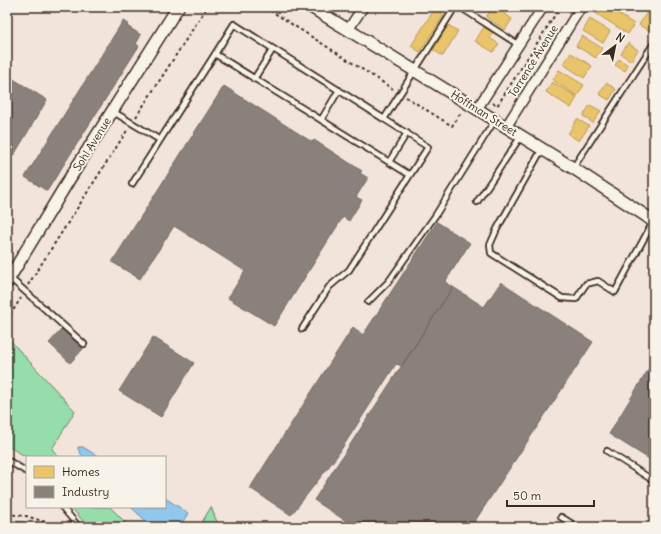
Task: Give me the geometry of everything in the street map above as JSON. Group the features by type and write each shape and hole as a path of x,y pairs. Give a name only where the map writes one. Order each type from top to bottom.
{"street":[{"name":"Sohl Avenue","path":"8,279 178,7"},
{"name":"Hoffman Street","path":"311,7 573,168 654,221"},
{"path":"348,30 363,7"},
{"name":"Torrence Avenue","path":"477,109 543,7"},
{"name":"Torrence Avenue","path":"506,127 581,7"}],"lane":[{"path":"384,119 455,7"},
{"path":"460,7 519,45"},
{"path":"132,184 234,24 428,146 349,270 329,287 302,329"},
{"path":"573,168 654,43"},
{"path":"254,79 273,49"},
{"path":"215,54 410,175"},
{"path":"321,120 339,90"},
{"path":"112,111 160,140"},
{"path":"368,302 388,281 436,216 495,120"},
{"path":"389,162 407,134"},
{"path":"477,202 521,136"},
{"path":"542,149 497,229 490,245 491,253 562,298 576,299 586,284 598,281 615,292 654,221"},
{"path":"8,279 25,291 84,344"},
{"path":"608,451 654,481"},
{"path":"7,460 26,471"},
{"path":"63,508 79,527"},
{"path":"561,517 577,527"}],"path":[{"path":"7,320 207,7"},
{"path":"265,7 452,126 461,112"},
{"path":"492,103 497,106 560,7"},
{"path":"7,514 26,516 52,524 56,527"}],"green space":[{"path":"7,337 75,411 52,449 58,456 26,456 7,446"},
{"path":"211,507 219,527 199,527"},
{"path":"72,508 111,508 130,527 88,527"},
{"path":"7,520 24,522 41,527 7,527"}],"water":[{"path":"78,447 83,447 97,456 82,456"},
{"path":"166,499 188,513 180,527 152,527 132,508 166,508"}],"building: Homes":[{"path":"493,7 512,19 505,30 486,17"},
{"path":"597,7 608,7 634,24 628,34 594,12"},
{"path":"435,8 444,15 420,52 411,46"},
{"path":"647,12 654,16 653,33 639,25"},
{"path":"590,19 610,31 603,43 583,31"},
{"path":"448,25 458,31 443,56 433,50"},
{"path":"484,27 493,33 490,38 499,44 493,52 475,41"},
{"path":"582,36 602,48 596,58 576,46"},
{"path":"628,43 638,50 631,61 621,54"},
{"path":"571,53 592,66 584,78 563,64"},
{"path":"619,59 628,65 625,71 615,65"},
{"path":"559,70 584,85 577,96 553,80"},
{"path":"552,82 577,97 571,108 546,92"},
{"path":"606,83 616,89 609,100 599,94"},
{"path":"590,105 601,111 593,123 583,116"},
{"path":"577,119 589,126 579,141 568,134"}],"building: Industry":[{"path":"123,21 129,24 127,26 141,35 136,44 139,46 47,191 25,177"},
{"path":"7,75 47,100 14,155 7,150"},
{"path":"224,86 312,142 314,140 362,171 360,173 368,178 356,197 362,200 349,221 343,217 274,326 228,298 245,271 174,226 140,279 112,262"},
{"path":"437,222 470,243 445,282 453,287 402,366 396,364 337,456 291,515 250,488 353,327 363,335"},
{"path":"501,282 593,342 471,527 355,527 314,500 453,287 484,307"},
{"path":"62,329 83,349 70,363 49,343"},
{"path":"153,337 194,363 161,417 119,391"},
{"path":"654,360 654,462 609,434"}]}
